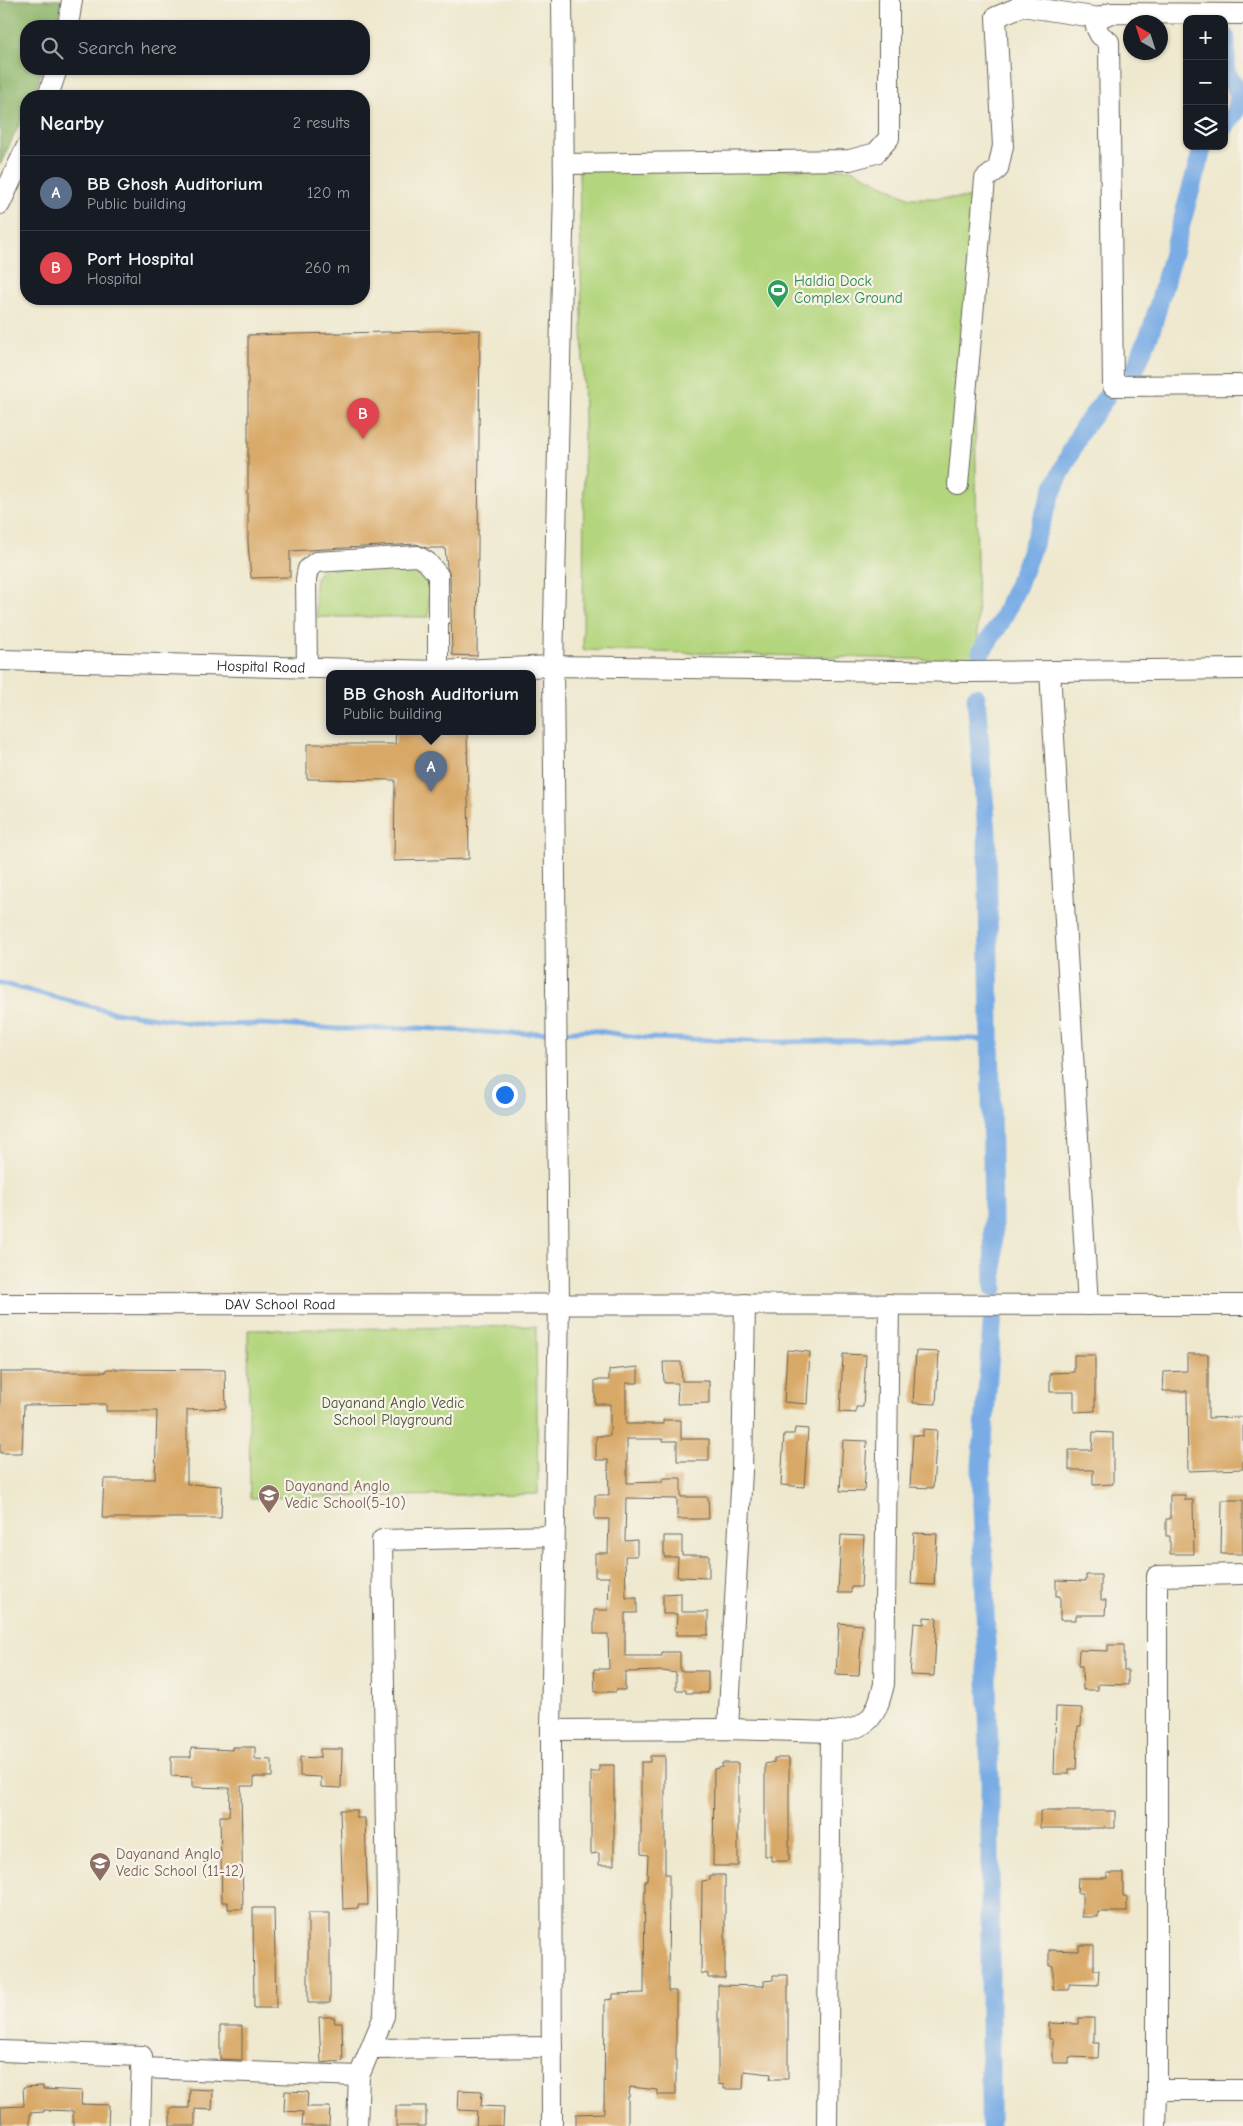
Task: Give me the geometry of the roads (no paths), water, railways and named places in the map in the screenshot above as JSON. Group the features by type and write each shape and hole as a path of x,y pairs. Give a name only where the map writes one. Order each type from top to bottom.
{"street":[{"path":"69,20 72,0"},
{"path":"552,2126 551,1730 559,1304 553,666 564,164 562,0"},
{"path":"564,164 850,160 876,153 889,138 889,0"},
{"path":"958,485 985,179 998,168 1003,146 996,18 1022,3 1099,18 1111,13 1243,14"},
{"path":"1099,18 1096,26 1100,35 1109,42 1113,386 1243,385"},
{"path":"50,90 55,75"},
{"path":"0,204 20,161"},
{"path":"307,668 306,579 308,569 316,562 417,556 427,562 438,575 438,670"},
{"name":"Hospital Road","path":"0,660 394,670"},
{"name":"Hospital Road","path":"461,670 553,666 1050,671 1243,669"},
{"path":"1050,671 1088,1305"},
{"name":"DAV School Road","path":"0,1304 1243,1305"},
{"path":"728,1729 742,1471 744,1304"},
{"path":"551,1730 728,1729 831,1732 846,1731 860,1726 872,1718 880,1703 884,1684 889,1304"},
{"path":"358,2126 358,2076 372,2049 384,2016 387,1911 382,1540 554,1536"},
{"path":"1156,2126 1157,1576 1243,1574"},
{"path":"827,2126 831,1732"},
{"path":"372,2049 552,2047"},
{"path":"0,2051 142,2056 140,2126"},
{"path":"141,2068 358,2076"},
{"path":"1157,2090 1243,2090"}],"waterway":[{"path":"1226,60 1226,72 1239,93 1237,110 1228,122"},
{"path":"1135,369 1152,328 1202,150"},
{"path":"981,652 1001,622 1018,585 1055,485 1081,431 1105,399"},
{"path":"976,697 987,834 994,1288"},
{"path":"0,983 113,1012 209,1025 262,1024 341,1029 419,1028 514,1034 552,1032"},
{"path":"561,1032 590,1030 646,1038 786,1042 956,1038 991,1040"},
{"path":"990,2126 990,1783 981,1466 993,1314"}],"place":[{"name":"Haldia Dock Complex Ground","path":"778,309"},
{"name":"Port Hospital","path":"363,439"},
{"name":"BB Ghosh Auditorium","path":"431,792"},
{"name":"Dayanand Anglo Vedic School(5-10)","path":"269,1514"},
{"name":"Dayanand Anglo Vedic School (11-12)","path":"100,1882"}],"park label":[{"name":"Dayanand Anglo Vedic School Playground","path":"393,1412"}]}
